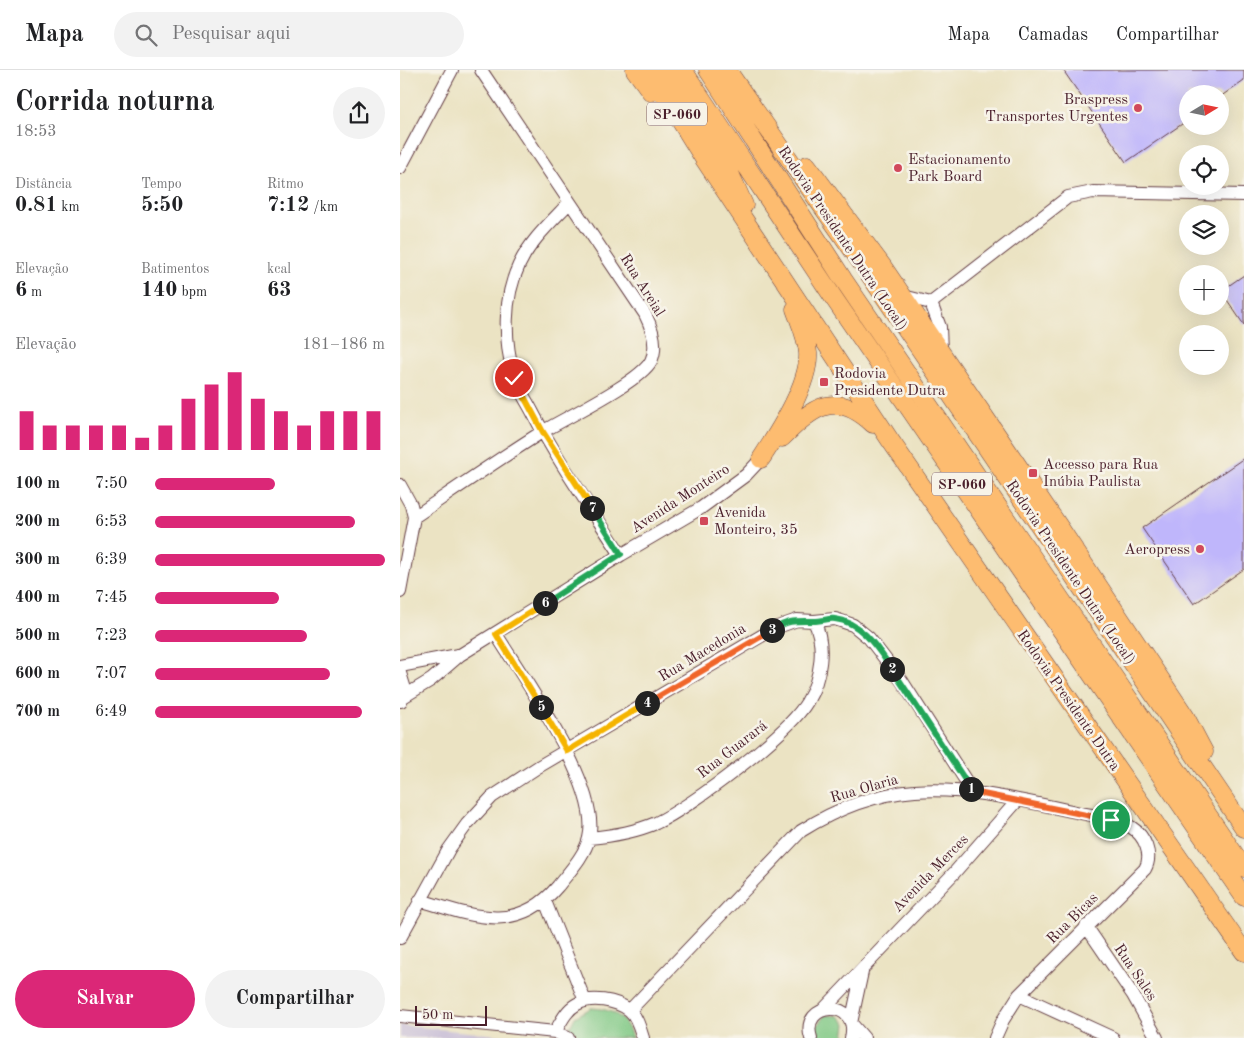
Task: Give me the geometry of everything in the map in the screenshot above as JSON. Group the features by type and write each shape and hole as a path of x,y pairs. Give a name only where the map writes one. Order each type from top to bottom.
{"highway":[{"path":"635,70 704,158"},
{"name":"Rodovia Presidente Dutra","path":"649,70 748,226 890,440 1244,952"},
{"path":"664,70 729,171 742,197 748,226"},
{"name":"SP-060","path":"683,70 833,296 1244,897"},
{"name":"SP-060","path":"708,70 848,287 1244,868"},
{"path":"729,70 763,106 838,205 903,296 1185,716 1205,752 1225,800"},
{"name":"Rodovia Presidente Dutra (Local)","path":"729,70 1244,828"},
{"path":"761,459 792,408 806,371 808,354 804,334 785,282"},
{"path":"761,459 802,418 825,405 839,404 863,414 890,440"},
{"path":"1227,928 1244,957"}],"street":[{"path":"400,168 452,70"},
{"name":"Rua Areial","path":"414,516 543,432 630,380 645,369 651,361 654,346 650,325 645,314 481,70"},
{"path":"930,303 1068,197 1093,192 1244,195"},
{"path":"569,203 539,235 520,263 509,292 508,341 514,378 543,432 621,554"},
{"path":"903,296 930,303"},
{"path":"930,303 940,327 941,352"},
{"name":"Avenida Monteiro","path":"402,700 431,680 460,655 621,554 701,508 746,475 761,459"},
{"path":"400,485 411,505 414,516 400,592"},
{"name":"Rua Macedonia","path":"400,938 449,849 467,824 492,797 775,628 797,620 835,619 853,625 869,638 902,682 973,792"},
{"name":"Rua Guarará","path":"589,838 634,831 656,823 678,811 733,770 796,717 808,701 818,676 821,649 820,633 814,621"},
{"path":"420,900 489,919 512,917 528,912 545,901 583,852 589,838 591,819 586,795 567,751 496,634"},
{"name":"Avenida Monteiro","path":"400,666 460,655"},
{"path":"400,673 404,681 402,700"},
{"name":"Rua Olaria","path":"630,1010 801,831 827,815 884,796 921,791 973,792 1125,824"},
{"name":"Avenida Merces","path":"811,1038 810,1026 812,1020 954,873 1018,800"},
{"name":"Rua Bicas","path":"995,1038 1003,1020 1019,995 1145,869 1148,863 1147,848 1139,833 1125,824"},
{"path":"545,901 585,1001"},
{"name":"Rua Sales","path":"1086,926 1133,995 1158,1038"},
{"name":"Avenida Merces","path":"851,1038 851,1023 858,983 864,967"},
{"path":"1019,995 1113,1038"},
{"path":"555,1032 564,1016 576,1005 585,1001 601,1000 615,1003 630,1010 643,1038"},
{"path":"822,1010 836,1009 848,1017 864,1038"},
{"path":"400,1016 555,1032 568,1038"}],"shaded area":[{"path":"400,1025 526,1038 400,1038"}],"green space":[{"path":"591,1008 605,1010 617,1015 626,1024 632,1038 585,1038 569,1029 575,1017"},
{"path":"825,1015 839,1016 846,1024 844,1038 818,1038 816,1027"}],"building":[{"name":"Braspress Transportes Urgentes","path":"1063,70 1244,70 1244,80 1229,91 1229,85 1179,85 1179,126 1126,162"},
{"path":"1244,275 1244,325 1229,303 1229,285"},
{"name":"Aeropress","path":"1244,458 1244,569 1194,604 1142,528"}],"place":[{"name":"Braspress Transportes Urgentes","path":"1138,108"},
{"name":"Estacionamento Park Board","path":"898,168"},
{"name":"Rodovia Presidente Dutra","path":"824,382"},
{"name":"Accesso para Rua Inúbia Paulista","path":"1033,473"},
{"name":"Avenida Monteiro, 35","path":"704,521"},
{"name":"Aeropress","path":"1200,549"}],"route":[{"path":"514,378 543,432 621,554 496,634 567,751 775,628 797,620 835,619 853,625 869,638 902,682 973,792 1111,820"}]}
